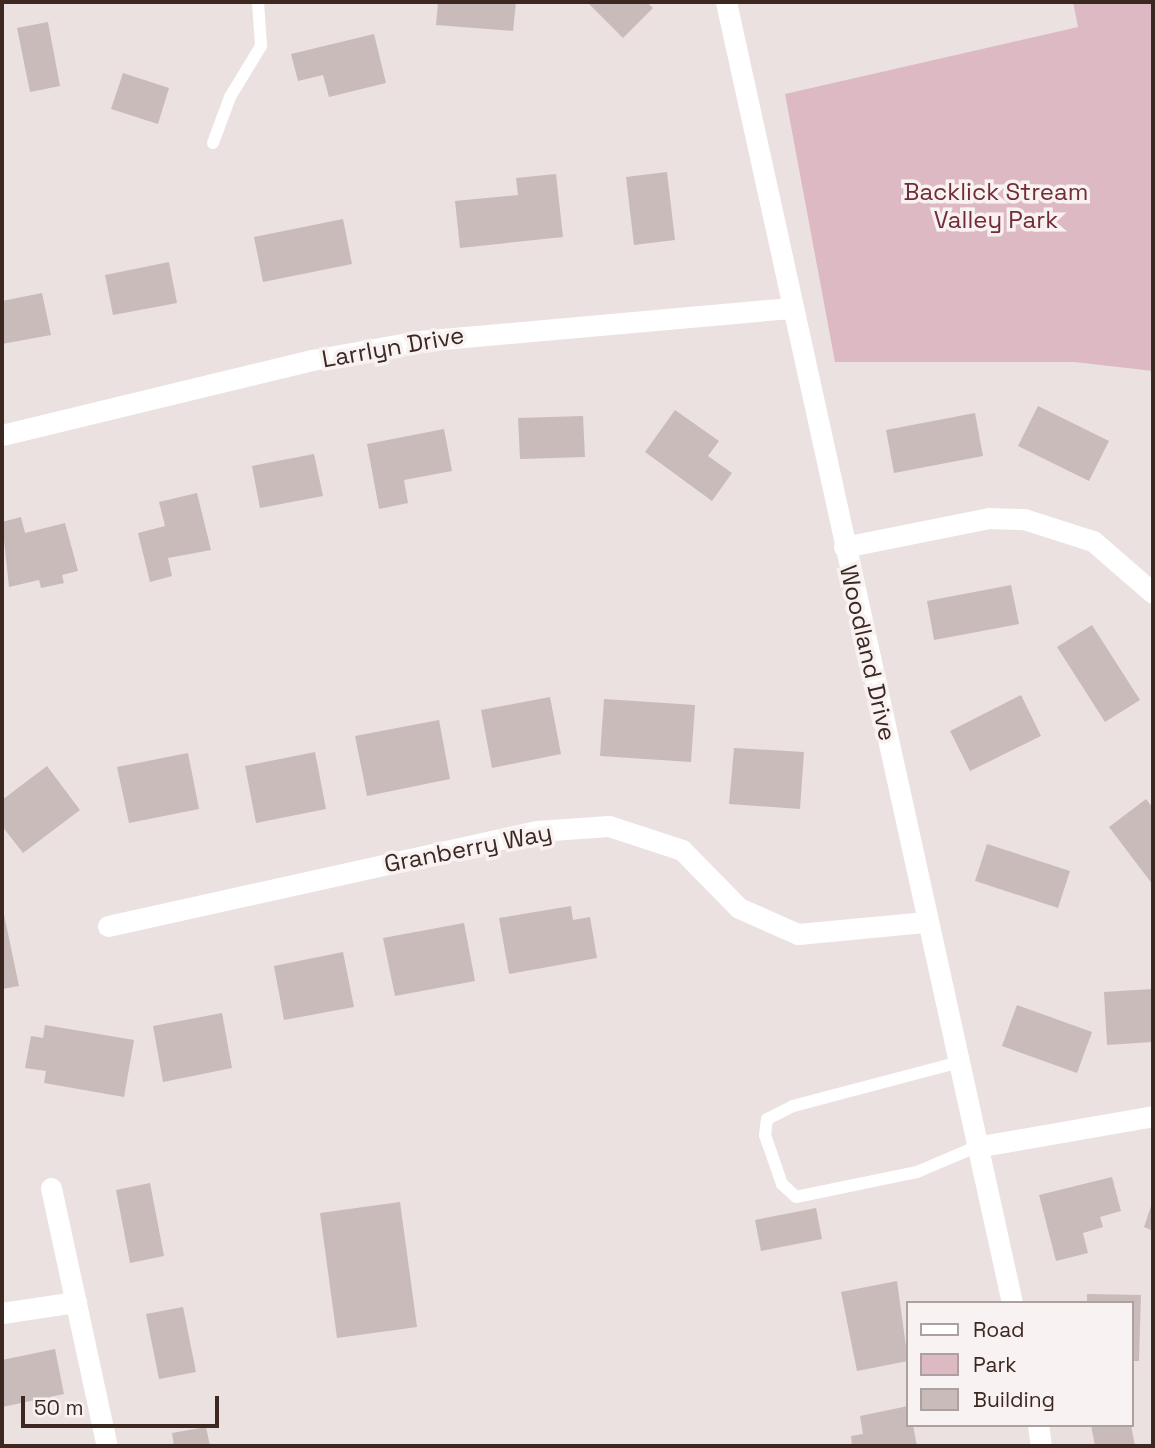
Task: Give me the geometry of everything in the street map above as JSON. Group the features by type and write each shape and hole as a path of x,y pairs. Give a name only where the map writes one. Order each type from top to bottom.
{"street":[{"name":"Woodland Drive","path":"726,2 956,1063 1012,1301"},
{"name":"Larrlyn Drive","path":"2,435 312,360 420,341 791,309"},
{"path":"844,547 989,518 1024,519 1093,541 1153,593"},
{"name":"Granberry Way","path":"108,926 537,831 609,827 682,850 739,908 798,934 926,922"},
{"path":"976,1147 1153,1116"},
{"path":"51,1188 107,1446"},
{"path":"2,1313 76,1302"},
{"path":"1038,1427 1041,1446"}],"lane":[{"path":"213,143 230,97 261,46 258,2"},
{"path":"956,1063 793,1106 767,1119 765,1135 782,1184 796,1197 917,1172 976,1147"}],"green space":[{"name":"Backlick Stream Valley Park","path":"1073,2 1153,2 1153,371 1074,362 835,362 785,94 1078,27"}],"building":[{"path":"438,2 516,2 513,31 436,25"},
{"path":"587,2 647,2 653,8 623,38"},
{"path":"48,22 60,86 30,92 17,28"},
{"path":"374,34 386,83 329,97 323,75 298,81 291,54"},
{"path":"123,73 169,88 158,124 111,109"},
{"path":"667,172 675,240 634,245 626,177"},
{"path":"556,174 563,237 460,248 455,201 518,195 516,178"},
{"path":"343,219 352,264 263,282 254,237"},
{"path":"169,262 177,303 113,315 105,275"},
{"path":"42,293 51,335 2,344 2,301"},
{"path":"1038,406 1109,441 1089,481 1018,446"},
{"path":"675,410 719,441 708,456 732,473 712,501 645,452"},
{"path":"975,413 983,456 894,473 886,430"},
{"path":"583,416 585,457 520,459 518,418"},
{"path":"444,429 452,471 404,480 408,503 379,509 367,444"},
{"path":"314,454 323,496 260,508 252,466"},
{"path":"197,493 211,550 168,558 172,576 150,582 138,533 165,526 159,502"},
{"path":"21,517 25,533 65,523 78,571 62,575 64,583 41,588 39,580 9,587 2,522"},
{"path":"1011,585 1019,624 934,640 927,601"},
{"path":"1092,625 1140,700 1105,722 1057,647"},
{"path":"1021,695 1041,736 970,771 950,731"},
{"path":"550,697 561,754 492,768 481,710"},
{"path":"604,699 695,705 691,762 600,756"},
{"path":"439,720 450,779 367,796 355,736"},
{"path":"734,748 804,752 800,809 729,804"},
{"path":"315,752 326,809 256,823 245,766"},
{"path":"188,753 199,809 129,823 117,767"},
{"path":"47,766 80,810 23,853 2,826 2,800"},
{"path":"1146,799 1153,808 1153,885 1109,827"},
{"path":"987,844 1070,871 1058,908 975,881"},
{"path":"2,905 19,986 2,989"},
{"path":"571,906 573,920 590,917 597,958 509,974 499,918"},
{"path":"464,923 475,981 395,996 383,938"},
{"path":"343,952 354,1007 284,1020 274,966"},
{"path":"1153,989 1153,1042 1107,1045 1104,992"},
{"path":"1017,1005 1092,1032 1077,1073 1002,1046"},
{"path":"222,1013 232,1068 163,1082 153,1026"},
{"path":"45,1025 134,1040 124,1097 44,1083 46,1071 25,1068 31,1036 43,1038"},
{"path":"1112,1177 1121,1211 1100,1217 1103,1227 1083,1233 1088,1253 1056,1261 1039,1195"},
{"path":"150,1183 164,1256 130,1263 116,1190"},
{"path":"1153,1200 1153,1231 1144,1227"},
{"path":"400,1202 417,1327 337,1338 320,1213"},
{"path":"816,1208 822,1239 761,1251 755,1220"},
{"path":"897,1281 906,1361 857,1371 841,1292"},
{"path":"1087,1294 1141,1295 1139,1361 1134,1361 1134,1301 1087,1301"},
{"path":"183,1307 196,1372 159,1379 146,1314"},
{"path":"55,1349 64,1394 2,1407 2,1360"},
{"path":"906,1406 906,1427 913,1427 917,1446 852,1446 851,1436 863,1434 860,1416"},
{"path":"206,1427 210,1446 174,1446 172,1433"},
{"path":"1091,1427 1131,1427 1135,1446 1095,1446"}]}
